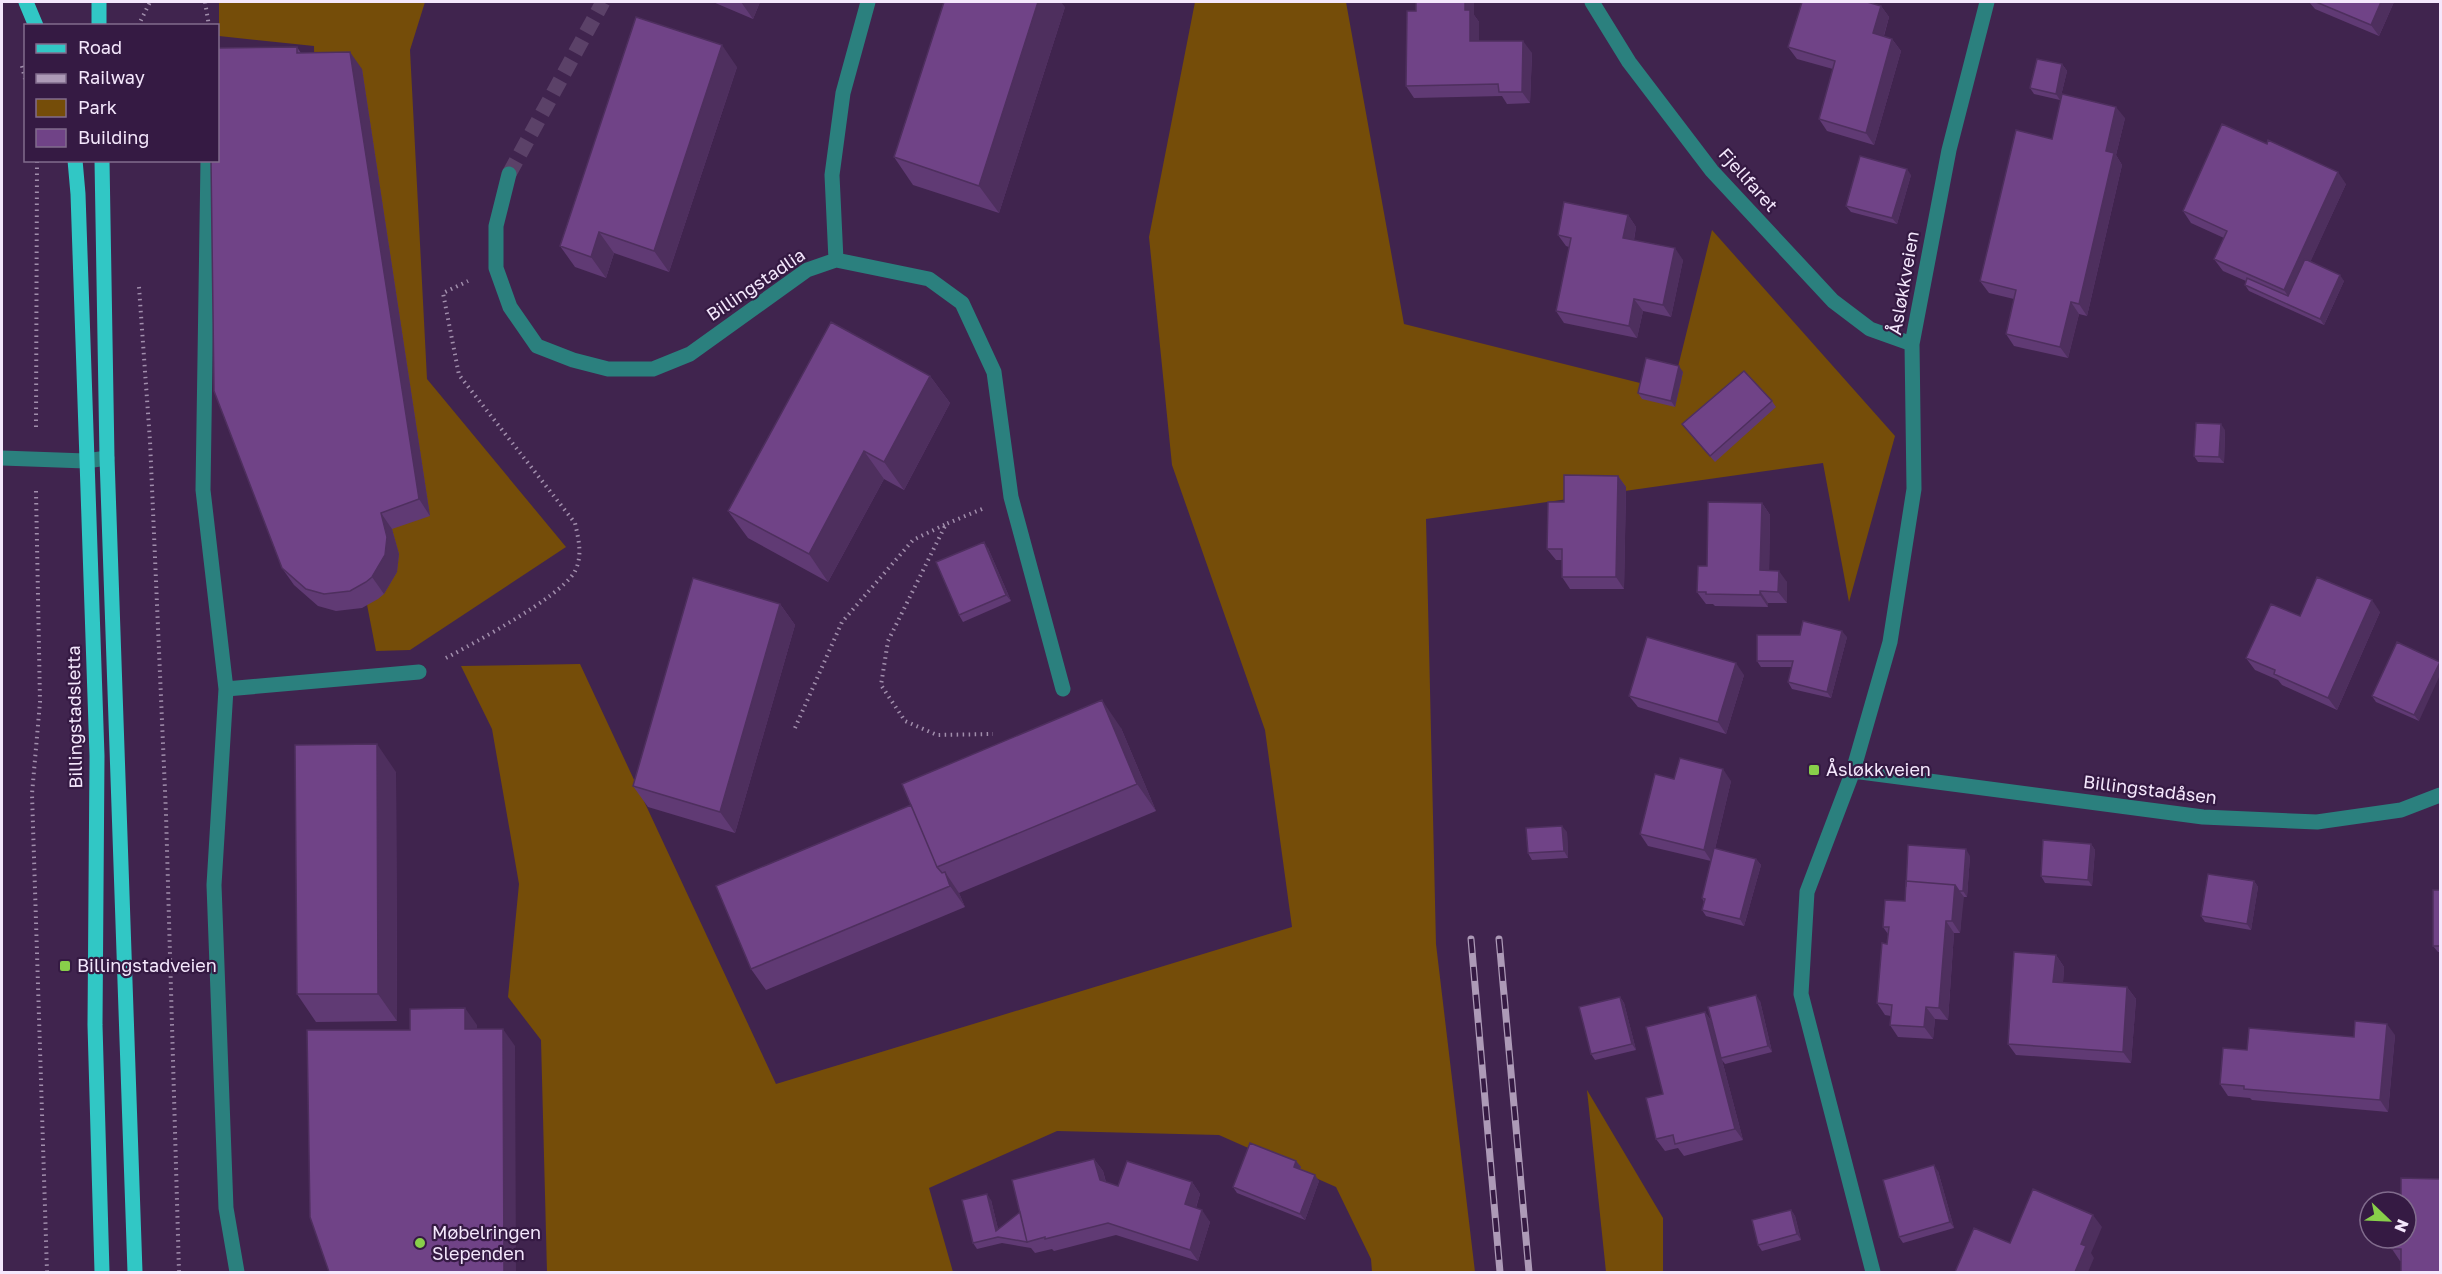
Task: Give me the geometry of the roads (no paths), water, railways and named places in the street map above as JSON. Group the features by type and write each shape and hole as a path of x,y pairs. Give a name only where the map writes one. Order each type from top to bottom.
{"main road":[{"path":"26,2 35,24"},
{"path":"99,2 99,24"},
{"name":"Billingstadsletta","path":"75,162 97,756 95,1025 102,1272"},
{"path":"102,162 107,458 135,1272"}],"street":[{"path":"868,2 843,93 832,176 836,260 929,279 962,303 994,372 1011,497 1063,689"},
{"name":"Fjellfaret","path":"1592,2 1629,62 1712,171 1833,301 1870,329 1912,344"},
{"name":"Åsløkkveien","path":"1873,1272 1801,994 1807,892 1853,771 1890,642 1914,489 1912,344 1949,150 1987,2"},
{"path":"208,162 203,490 226,689 214,885 226,1208 237,1272"},
{"name":"Billingstadlia","path":"509,174 496,226 496,268 510,307 537,346 573,360 608,369 653,369 690,354 807,270 836,260"},
{"path":"2,458 86,461 107,458"},
{"path":"226,689 418,672"},
{"name":"Billingstadåsen","path":"1853,771 2203,817 2317,822 2401,810 2440,795"}],"tunnel":[{"path":"509,174 603,2"}],"railway":[{"path":"1471,939 1500,1272"},
{"path":"1499,939 1529,1272"}],"place":[{"name":"Åsløkkveien","path":"1814,770"},
{"name":"Billingstadveien","path":"65,966"},
{"name":"Møbelringen Slependen","path":"420,1243"}]}
